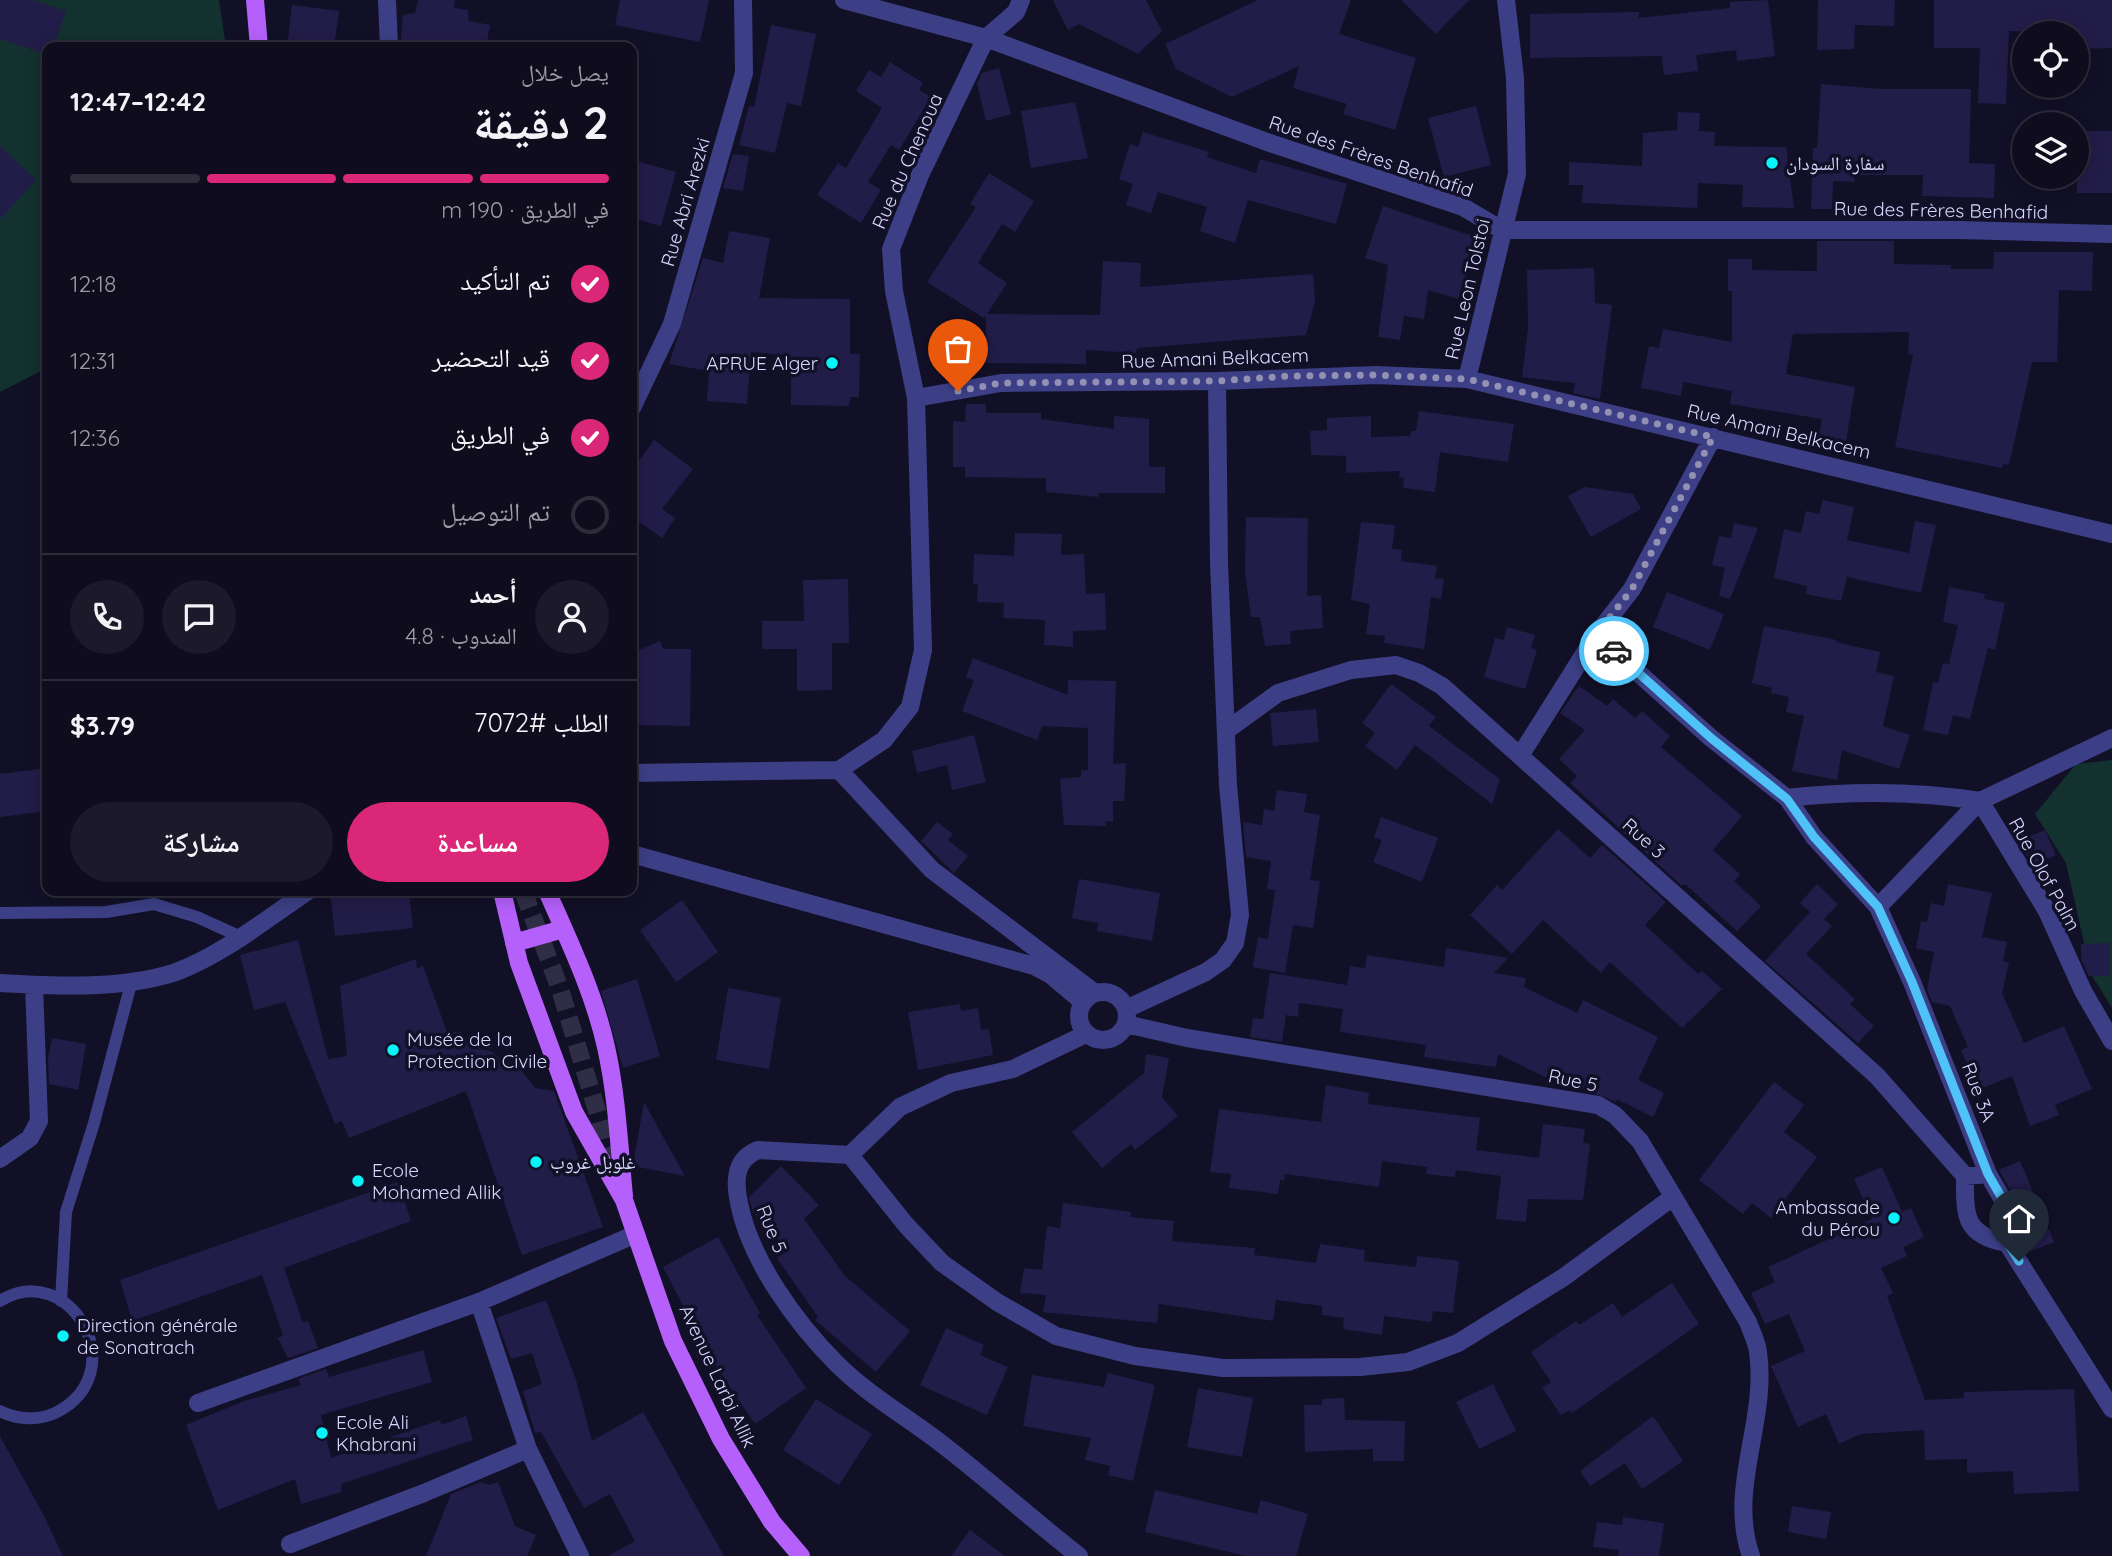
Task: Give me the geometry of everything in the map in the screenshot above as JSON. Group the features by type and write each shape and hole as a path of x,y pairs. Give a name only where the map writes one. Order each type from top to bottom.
{"main road":[{"path":"255,0 259,42"},
{"name":"Avenue Larbi Allik","path":"503,896 514,943 574,1112 589,1144 624,1200 673,1341 720,1439 772,1522 801,1556"},
{"name":"Avenue Larbi Allik","path":"549,896 564,929 605,1044 615,1093 624,1200"},
{"path":"514,943 564,929"}],"street":[{"path":"387,0 389,42"},
{"name":"Rue Abri Arezki","path":"637,397 671,324 744,73 743,0"},
{"name":"Rue des Frères Benhafid","path":"844,0 986,38 1270,143 1463,207 1502,230 1946,230 2112,234"},
{"name":"Rue du Chenoua","path":"916,398 894,291 891,249 920,175 986,38 1016,12 1021,0"},
{"name":"Rue Leon Tolstoi","path":"1467,379 1517,174 1515,78 1506,0"},
{"name":"Rue Amani Belkacem","path":"916,398 1001,383 1217,381 1376,375 1467,379 2112,534"},
{"path":"1089,998 1078,1015 1086,1034 1108,1040 1126,1017 1206,972 1223,960 1236,943 1240,915 1228,785 1219,563 1217,381"},
{"path":"637,773 839,770 884,740 910,707 923,650 916,398"},
{"path":"1520,756 1596,635 1632,589 1713,437"},
{"name":"Rue 3A","path":"1596,635 1711,738 1787,799 1814,837 1878,907 1912,982 1988,1174 2010,1218 2007,1242 2112,1409"},
{"name":"Rue 3","path":"1227,730 1278,693 1351,670 1396,666 1419,673 1442,686 1877,1076 1965,1176"},
{"path":"1878,907 1980,801 2112,737"},
{"path":"839,770 932,870 1089,998"},
{"path":"1787,799 1816,795 1937,794 1980,801"},
{"name":"Rue Olof Palm","path":"1980,801 2047,911 2083,990 2112,1041"},
{"path":"637,856 1034,966 1089,998 1114,995 1126,1017"},
{"path":"0,983 34,985 132,980 176,972 241,937 300,896"},
{"path":"0,1159 30,1139 39,1121 34,985"},
{"name":"Rue 5","path":"1126,1017 1187,1038 1598,1105 1615,1115 1640,1141 1748,1322 1758,1351 1758,1400 1753,1446 1743,1485 1743,1513 1751,1556"},
{"path":"1086,1034 1013,1069 951,1083 900,1107 849,1155 906,1225 942,1263 998,1302 1056,1336 1135,1356 1223,1368 1360,1367 1408,1362 1446,1348 1564,1277 1673,1197"},
{"name":"Rue 5","path":"849,1155 758,1150 740,1161 735,1186 740,1211 772,1284 837,1365 948,1449 1079,1556"},
{"path":"1988,1174 1965,1176 1966,1215 1978,1235 1989,1240 2007,1242"},
{"path":"198,1403 479,1301 636,1234"},
{"path":"479,1301 528,1449 580,1556"},
{"path":"290,1544 424,1493 528,1449"}],"lane":[{"path":"0,913 106,912 154,904 197,917 241,937"},
{"path":"61,1301 65,1212 94,1123 132,980"},
{"path":"0,1301 28,1292 50,1295 69,1306 85,1325 93,1345 92,1367 84,1388 69,1406 49,1416 27,1419 0,1411"}],"green space":[{"path":"0,0 219,0 225,42 42,42 42,371 0,392"},
{"path":"2112,760 2112,1008 2091,974 2066,863 2035,814 2076,764"}],"building":[{"path":"0,0 33,0 66,11 55,42 42,42 42,53 0,39"},
{"path":"418,0 455,0 454,8 468,10 469,21 490,25 487,42 400,42 403,15 415,13"},
{"path":"620,0 709,0 700,42 615,25"},
{"path":"1053,0 1146,0 1162,31 1138,54 1079,24 1068,30"},
{"path":"1258,0 1351,0 1339,34 1416,58 1395,130 1343,114 1347,104 1293,88 1299,66 1232,97 1176,69 1165,44"},
{"path":"1401,0 1469,0 1436,34"},
{"path":"1768,0 1775,56 1737,61 1736,50 1696,55 1698,71 1664,75 1662,56 1530,58 1530,14 1639,12 1639,18 1730,8 1730,2"},
{"path":"1818,0 1895,0 1894,26 1855,25 1854,49 1817,50"},
{"path":"1934,0 2112,0 2112,48 2089,49 2089,21 2012,21 2012,31 2009,31 2006,104 1978,103 1980,48 1934,48"},
{"path":"292,5 339,11 335,42 288,42"},
{"path":"771,25 816,34 801,106 787,103 775,153 739,145 749,106 754,107"},
{"path":"890,62 923,83 919,90 931,97 899,150 891,145 868,182 881,190 861,223 817,195 838,163 846,168 882,108 856,91 869,70 881,77"},
{"path":"999,68 1011,114 986,121 977,84 982,73"},
{"path":"1821,84 1881,89 1971,89 1969,163 1995,164 1994,198 1922,196 1923,175 1855,175 1854,182 1833,181 1832,209 1811,209 1813,148 1817,148"},
{"path":"1075,102 1088,158 1031,168 1021,111"},
{"path":"1476,106 1491,165 1444,177 1428,118"},
{"path":"1678,112 1700,113 1699,131 1715,132 1714,146 1786,147 1794,208 1742,207 1743,185 1698,183 1697,208 1582,203 1583,185 1569,185 1569,162 1642,166 1643,133 1677,130"},
{"path":"2089,131 2112,131 2112,193 2077,193 2077,189 2089,189"},
{"path":"1143,132 1209,152 1207,157 1256,173 1260,159 1347,184 1336,224 1248,200 1235,243 1200,231 1207,207 1158,192 1151,213 1126,205 1133,184 1119,179 1130,144 1138,147"},
{"path":"0,146 36,180 0,219"},
{"path":"733,154 749,156 743,191 723,188"},
{"path":"637,161 676,172 661,226 637,219"},
{"path":"989,173 1034,201 1015,232 1002,224 978,263 1007,283 987,314 1100,315 1103,261 1141,263 1140,287 1313,274 1315,301 1306,335 1137,348 1136,353 1086,350 1086,364 986,363 986,316 984,318 927,282 976,207 970,204"},
{"path":"1383,206 1478,238 1458,299 1428,290 1424,319 1404,316 1400,340 1378,337 1388,265 1365,258"},
{"path":"729,231 770,238 759,298 850,299 850,354 860,354 859,397 850,397 849,406 791,405 791,356 751,352 747,404 707,401 709,371 669,364 703,258 723,263"},
{"path":"1817,241 1894,241 1894,264 1951,265 1951,269 1993,269 1994,252 2093,252 2092,291 2059,290 2057,362 2032,362 2009,465 2003,464 2002,468 1895,447 1913,355 1908,354 1909,332 1793,334 1786,374 1855,387 1846,441 1819,436 1822,419 1730,404 1732,391 1683,382 1681,396 1641,388 1649,346 1659,348 1663,329 1732,342 1732,291 1728,291 1728,259 1752,259 1752,270 1817,271"},
{"path":"1594,268 1595,303 1612,305 1600,399 1573,393 1575,383 1522,377 1528,328 1527,270"},
{"path":"966,404 986,404 986,413 1041,413 1041,419 1114,429 1114,416 1149,419 1149,467 1165,467 1165,493 1099,493 1098,497 1046,492 1046,478 965,477 965,467 953,467 953,421 965,422"},
{"path":"1419,411 1514,424 1508,462 1440,452 1435,492 1403,488 1404,478 1399,477 1400,471 1346,473 1346,456 1311,455 1310,431 1327,430 1327,418 1371,416 1371,437 1410,436 1411,431 1416,431"},
{"path":"654,440 693,469 662,509 675,518 662,538 637,520 637,463"},
{"path":"1585,487 1633,494 1641,509 1591,537 1568,496"},
{"path":"1823,500 1854,507 1847,540 1909,553 1915,521 1936,525 1921,593 1847,577 1841,601 1806,594 1807,586 1774,578 1784,529 1801,533 1806,511 1819,514"},
{"path":"1246,517 1308,518 1307,596 1321,595 1323,628 1290,631 1291,644 1265,646 1260,617 1251,617 1245,571"},
{"path":"1361,522 1395,525 1392,549 1402,550 1401,561 1437,566 1435,578 1444,579 1441,599 1431,597 1424,649 1384,643 1385,636 1366,634 1370,604 1351,600"},
{"path":"1734,523 1758,528 1730,599 1719,596 1725,568 1712,565 1719,536 1731,538"},
{"path":"1015,533 1062,534 1061,555 1084,554 1086,594 1105,593 1106,630 1073,631 1073,647 1044,645 1045,620 1003,618 1004,603 977,602 978,584 973,584 974,554 1014,556"},
{"path":"848,579 849,643 832,643 832,690 797,691 797,649 762,649 762,621 804,621 803,580"},
{"path":"1949,587 1985,594 1984,599 2005,603 1995,650 1988,648 1970,719 1953,715 1948,735 1923,730 1933,682 1938,683 1943,663 1949,664 1958,625 1943,622"},
{"path":"1667,592 1724,614 1710,650 1653,627"},
{"path":"1764,626 1833,639 1839,643 1880,652 1876,672 1894,676 1883,726 1910,735 1899,769 1842,750 1837,780 1792,771 1804,716 1786,712 1789,697 1771,693 1772,688 1752,683"},
{"path":"1507,627 1535,635 1531,648 1537,650 1525,689 1484,677 1495,638 1504,640"},
{"path":"660,641 663,649 691,649 690,726 637,725 637,651"},
{"path":"973,658 1068,695 1068,680 1116,681 1113,764 1126,763 1124,801 1113,801 1113,822 1106,821 1106,826 1064,825 1060,779 1081,777 1081,770 1088,770 1088,728 1042,726 1037,740 962,711 974,680 966,677"},
{"path":"1391,684 1436,717 1429,726 1500,779 1492,804 1415,745 1397,770 1365,746 1375,733 1362,723"},
{"path":"1579,686 1607,706 1613,699 1635,718 1642,711 1670,736 1661,747 1742,816 1713,850 1740,874 1734,881 1761,906 1737,931 1685,884 1682,886 1570,783 1577,776 1559,759 1585,730 1560,713"},
{"path":"1316,709 1319,742 1273,746 1270,713"},
{"path":"974,735 986,782 952,790 947,765 917,773 912,751"},
{"path":"42,769 42,812 0,817 0,774"},
{"path":"1277,790 1307,794 1304,812 1320,815 1310,880 1320,881 1313,928 1293,925 1285,973 1253,967 1258,937 1268,939 1275,890 1267,889 1271,861 1246,857 1243,822 1262,825 1264,809 1274,811"},
{"path":"1381,817 1438,838 1422,882 1373,862 1382,840 1374,837"},
{"path":"937,822 953,834 948,840 968,856 954,873 921,841"},
{"path":"1558,829 1590,858 1602,845 1666,902 1645,925 1698,974 1702,971 1722,989 1682,1028 1610,962 1601,973 1543,920 1512,954 1470,915 1497,885 1502,890"},
{"path":"2045,830 2056,855 2032,865 2018,841"},
{"path":"1079,879 1160,893 1152,941 1097,931 1098,923 1072,918"},
{"path":"1817,884 1838,904 1824,919 1832,926 1806,954 1855,999 1850,1004 1874,1026 1858,1043 1765,961 1810,912 1800,903"},
{"path":"1948,884 1992,893 1982,937 2007,942 2003,961 2009,963 2002,993 2024,1043 2064,1026 2092,1089 2055,1105 2059,1115 2030,1126 2012,1076 1978,1090 1961,1050 1968,1047 1950,1006 1932,1002 1927,989 1934,952 1916,948 1921,921 1927,922 1931,903 1944,906"},
{"path":"330,896 410,896 413,928 335,936"},
{"path":"682,900 718,952 676,982 640,930"},
{"path":"298,940 328,1059 347,1056 340,986 416,959 417,969 423,966 447,1032 460,1032 469,1040 472,1048 491,1051 504,1062 516,1064 535,1088 554,1091 603,1227 522,1255 466,1091 349,1138 342,1121 335,1124 285,1002 254,1010 240,955"},
{"path":"2110,943 2110,976 2089,976 2081,959 2081,944"},
{"path":"1446,948 1508,958 1494,973 1526,978 1524,987 1577,1013 1583,1000 1658,1037 1638,1080 1664,1093 1653,1117 1617,1099 1616,1102 1591,1092 1569,1078 1565,1087 1498,1054 1496,1067 1424,1057 1426,1045 1340,1032 1343,1009 1299,1003 1298,1017 1286,1015 1282,1042 1250,1037 1253,1018 1263,1019 1270,973 1347,985 1350,966 1365,968 1367,955 1444,967"},
{"path":"637,979 660,1056 623,1068 601,991"},
{"path":"728,988 781,998 769,1069 716,1060"},
{"path":"960,1004 961,1011 978,1008 981,1030 989,1029 993,1055 918,1070 908,1012"},
{"path":"52,1038 86,1044 78,1090 49,1084 48,1058"},
{"path":"1146,1054 1169,1058 1162,1097 1178,1116 1135,1150 1131,1144 1102,1168 1072,1132 1144,1073"},
{"path":"1774,1082 1804,1105 1784,1132 1817,1157 1771,1218 1752,1203 1743,1214 1699,1180"},
{"path":"1326,1085 1369,1093 1368,1104 1480,1118 1476,1150 1539,1158 1543,1124 1585,1129 1583,1143 1590,1144 1583,1200 1528,1199 1526,1222 1496,1219 1501,1176 1456,1170 1455,1177 1426,1174 1427,1167 1382,1161 1379,1187 1285,1174 1284,1181 1280,1180 1278,1194 1229,1188 1231,1174 1210,1172 1219,1109 1321,1122"},
{"path":"644,1102 666,1142 685,1176 633,1166"},
{"path":"2020,1161 2054,1242 2029,1252 2020,1229 2018,1204 1999,1170"},
{"path":"781,1166 819,1205 804,1219 845,1276 910,1331 876,1372 815,1320 818,1317 777,1258 789,1250 753,1212 749,1197"},
{"path":"1882,1167 1902,1212 1911,1208 1924,1237 1903,1247 1907,1256 1881,1268 1893,1293 1887,1296 1925,1400 1964,1398 1964,1392 2074,1389 2079,1491 2014,1494 2013,1471 1967,1473 1967,1459 1925,1460 1924,1430 1861,1434 1839,1444 1826,1414 1798,1427 1771,1366 1805,1351 1789,1314 1765,1324 1751,1293 1775,1282 1768,1267 1872,1219 1854,1179"},
{"path":"398,1182 411,1221 284,1268 303,1323 308,1321 318,1348 288,1358 278,1338 283,1335 262,1275 132,1321 120,1280"},
{"path":"1063,1203 1131,1212 1130,1217 1174,1221 1172,1241 1255,1248 1254,1255 1316,1263 1320,1244 1365,1250 1364,1261 1416,1267 1417,1256 1459,1261 1453,1313 1433,1311 1431,1322 1384,1316 1382,1335 1343,1329 1344,1318 1322,1315 1322,1306 1276,1300 1273,1321 1159,1304 1157,1323 1043,1312 1046,1295 1020,1293 1024,1268 1042,1270 1047,1226 1060,1228"},
{"path":"718,1237 760,1313 757,1315 806,1388 755,1424 711,1359 663,1267"},
{"path":"1672,1283 1699,1324 1572,1413 1570,1410 1561,1415 1542,1388 1551,1382 1531,1352 1576,1321 1579,1325 1613,1303 1622,1317"},
{"path":"546,1300 576,1380 592,1441 643,1412 724,1556 608,1556 635,1541 610,1494 584,1508 541,1432 535,1433 523,1391 542,1384 532,1353 511,1359 496,1318"},
{"path":"946,1328 984,1345 980,1355 1008,1367 987,1415 920,1385"},
{"path":"423,1350 432,1382 321,1415 331,1458 440,1420 441,1425 466,1416 473,1440 341,1484 341,1492 301,1504 295,1479 218,1510 186,1425 244,1401 301,1385 298,1379 326,1369 329,1377"},
{"path":"1108,1373 1155,1385 1133,1481 1108,1475 1110,1466 1085,1460 1091,1438 1023,1426 1032,1375 1104,1387"},
{"path":"1493,1384 1516,1431 1479,1449 1456,1402"},
{"path":"1198,1388 1253,1398 1242,1457 1187,1447"},
{"path":"1344,1398 1345,1420 1405,1421 1404,1461 1373,1461 1373,1449 1305,1452 1304,1405 1322,1405 1322,1399"},
{"path":"816,1399 872,1434 839,1485 783,1450"},
{"path":"1653,1416 1683,1461 1642,1489 1625,1463 1590,1486 1580,1471"},
{"path":"0,1436 43,1514 63,1556 0,1556"},
{"path":"481,1482 489,1485 498,1482 515,1526 536,1535 527,1556 426,1556 451,1494"},
{"path":"1155,1490 1257,1514 1261,1500 1308,1514 1296,1556 1246,1556 1145,1532"},
{"path":"1792,1506 1831,1512 1826,1539 1788,1532"},
{"path":"1623,1517 1664,1523 1659,1556 1618,1556 1619,1550 1593,1547 1597,1522 1622,1525"},
{"path":"970,1530 1005,1556 951,1556"}],"tunnel":[{"path":"525,896 560,989 618,1180"}],"way so far":[{"path":"958,391 1001,383 1217,381 1290,376 1438,377 1467,379 1713,437 1632,589 1596,635 1614,651"}],"place":[{"name":"سفارة السودان","path":"1772,163"},
{"name":"APRUE Alger","path":"832,363"},
{"name":"Musée de la Protection Civile","path":"393,1050"},
{"name":"غلوبل غروب","path":"536,1162"},
{"name":"Ecole Mohamed Allik","path":"358,1181"},
{"name":"Ambassade du Pérou","path":"1894,1218"},
{"name":"Direction générale de Sonatrach","path":"63,1336"},
{"name":"Ecole Ali Khabrani","path":"322,1433"}],"route":[{"path":"1614,651 1711,738 1787,799 1814,837 1878,907 1959,1096 1988,1174 2007,1207 2010,1218 2007,1242 2019,1261"}]}
